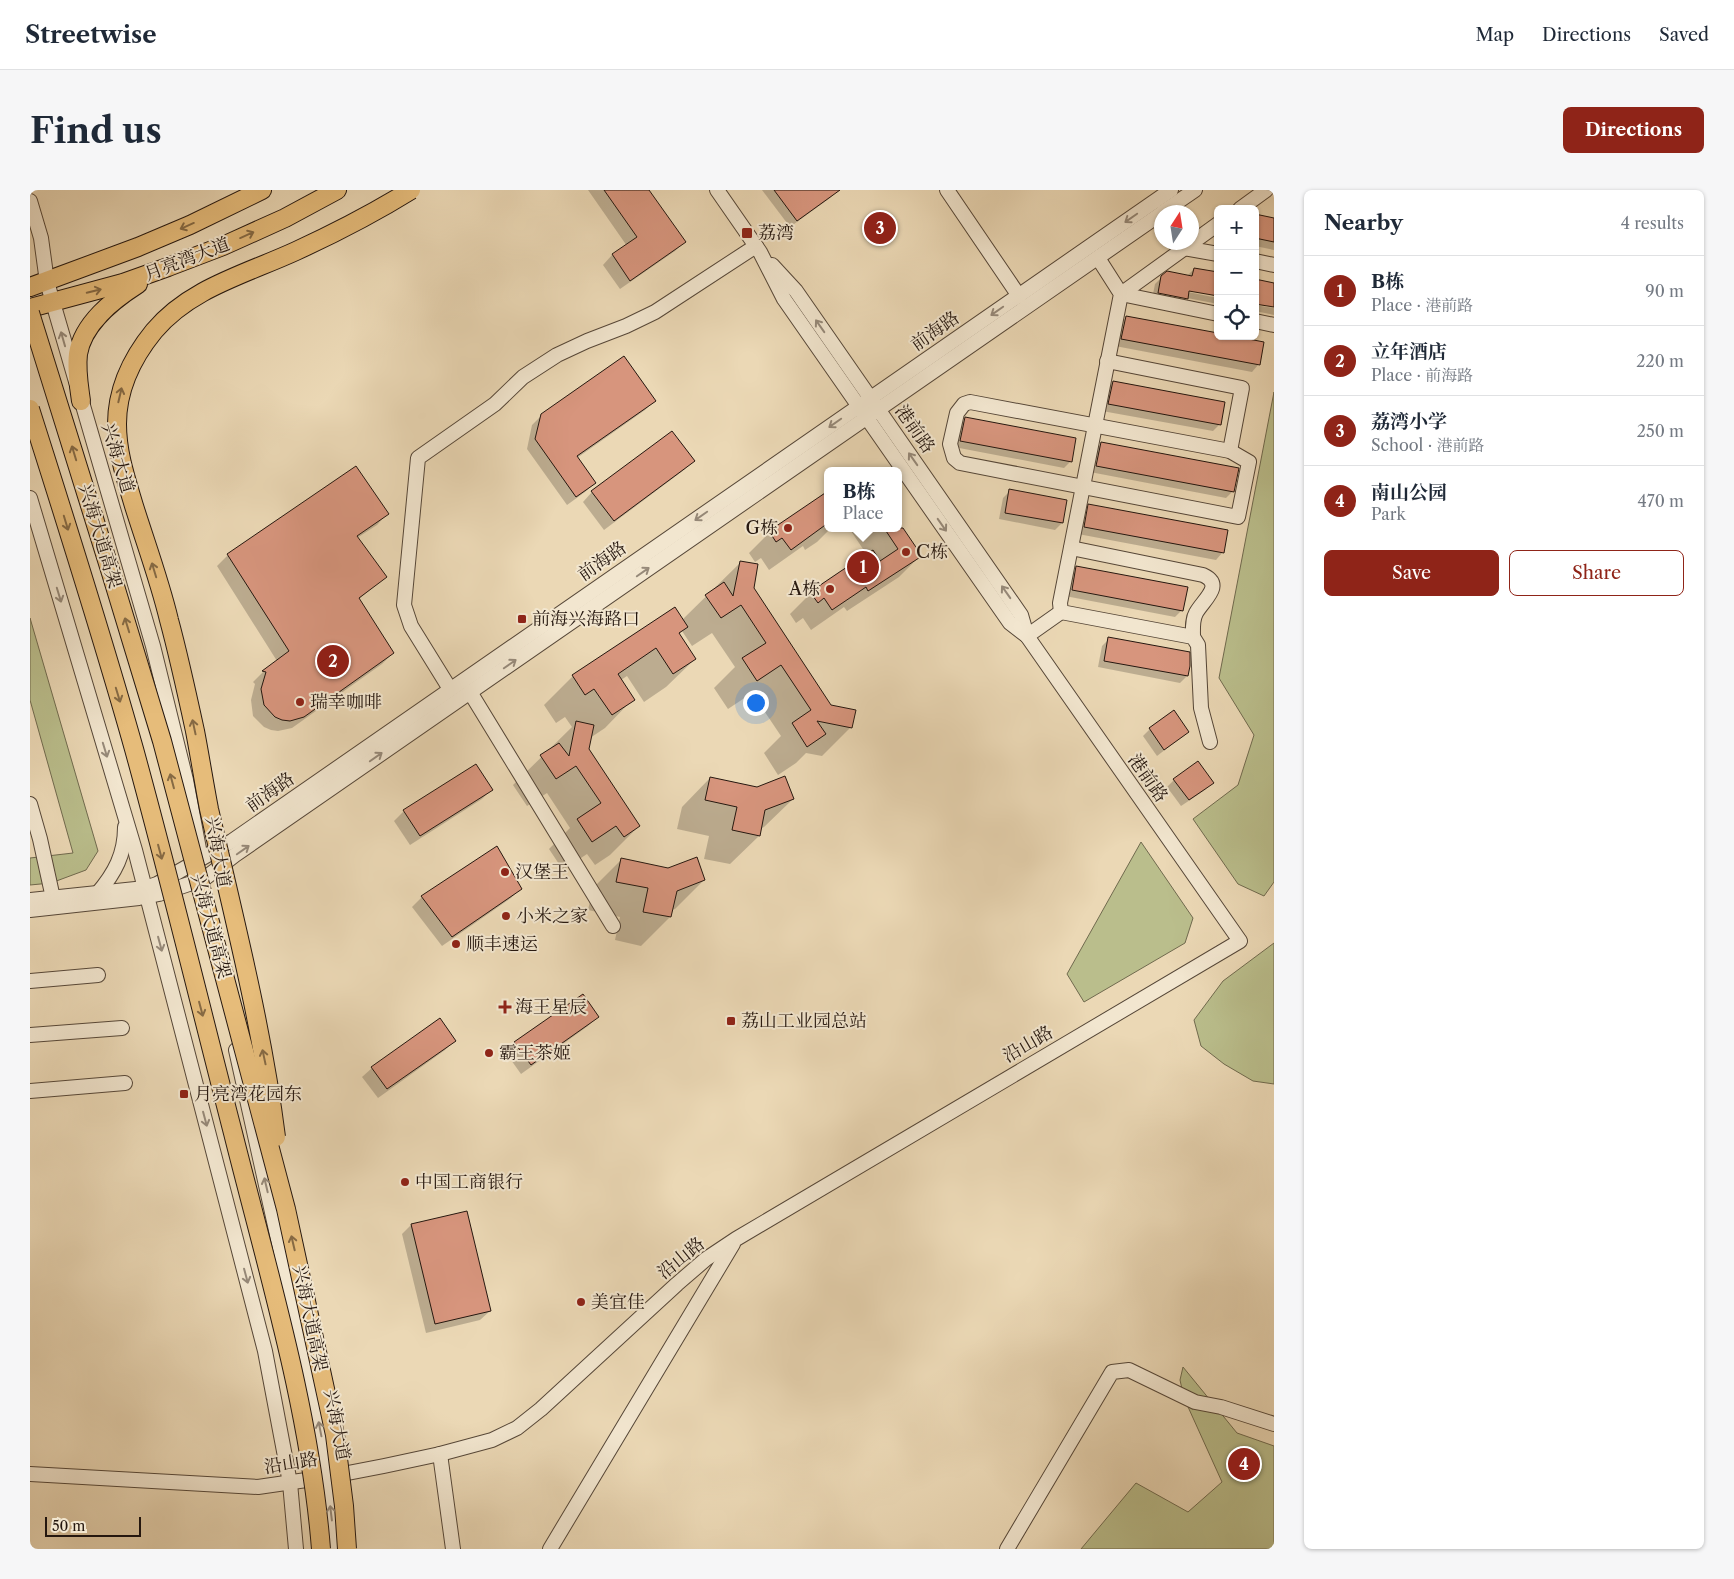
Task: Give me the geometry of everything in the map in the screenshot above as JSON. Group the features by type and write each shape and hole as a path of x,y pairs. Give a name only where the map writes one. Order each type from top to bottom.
{"main road":[{"name":"月亮湾大道","path":"38,284 146,244 262,190"},
{"name":"月亮湾大道","path":"30,308 123,284 168,268 285,218 337,190"},
{"path":"286,1209 269,1081 208,804 188,701 169,618 121,465 117,424 118,400 123,382 133,360 154,330 170,314 185,303 209,288 337,231 411,190"},
{"path":"81,401 78,354 82,341 92,324 119,296 168,268"},
{"name":"兴海大道高架","path":"30,313 112,572 162,741 286,1209 322,1374 333,1470 347,1549"},
{"name":"兴海大道高架","path":"30,409 134,749 214,1060 297,1392 314,1485 321,1549"},
{"path":"333,1470 352,1549"}],"street":[{"name":"港前路","path":"716,190 758,249 784,299 868,408 1010,623 1027,636 1240,941"},
{"path":"947,190 1018,296"},
{"name":"前海路","path":"30,910 146,893 204,879 235,854 470,692 868,408 1018,296 1171,190"},
{"name":"前海路","path":"1173,205 1195,190"},
{"path":"1245,205 1266,190"},
{"name":"兴海大道","path":"30,201 41,238 38,284 52,302 158,664 186,780 235,1046 316,1410 333,1470 334,1549"},
{"name":"前海路","path":"30,900 97,894 146,893 157,884 201,860 450,689 868,408 1098,258 1154,219"},
{"path":"1199,237 1214,227"},
{"path":"450,689 411,626 404,604 418,458 495,404 523,378 556,355 640,320 758,249"},
{"path":"1061,612 1060,603 1121,294 1181,250"},
{"path":"1195,250 1214,253"},
{"path":"1098,258 1121,294 1214,313"},
{"path":"1259,262 1274,265"},
{"path":"1259,322 1274,325"},
{"path":"1107,361 1242,388 1230,451"},
{"path":"970,402 1095,425 1230,451 1248,462 1238,517 969,466 954,458 950,444 957,413 964,404 970,402"},
{"path":"30,498 126,818 265,1351 290,1483 296,1549"},
{"path":"1071,548 1203,575 1212,582 1213,588 1210,595 1196,614 1193,622 1193,637 1198,645 1201,708 1210,742"},
{"path":"1027,636 1061,612 1193,637"},
{"path":"470,692 613,926"},
{"path":"30,804 53,898"},
{"path":"97,894 109,880 123,850 126,818"},
{"name":"沿山路","path":"30,1474 258,1487 290,1483 333,1470 440,1454 492,1440 517,1428 541,1409 706,1259 736,1239 1240,941"},
{"path":"30,981 98,975"},
{"path":"30,1035 122,1028"},
{"path":"30,1091 125,1083"},
{"path":"550,1549 736,1239"},
{"path":"1007,1549 1112,1372 1129,1370 1195,1402 1221,1407 1274,1424"},
{"path":"440,1454 453,1549"}],"green space":[{"path":"1274,392 1274,882 1264,896 1238,884 1193,819 1238,785 1254,735 1219,678"},
{"path":"30,618 98,851 86,870 51,883 30,885 30,858 73,853 30,700"},
{"path":"1141,842 1193,918 1185,943 1084,1002 1067,974"},
{"path":"1274,943 1274,1084 1253,1081 1224,1064 1201,1046 1194,1020 1223,981"},
{"path":"1183,1367 1237,1433 1274,1446 1274,1549 1081,1549 1136,1483 1188,1512 1222,1482 1184,1398 1180,1380"}],"building":[{"path":"604,190 649,190 686,242 630,281 612,254 637,237"},
{"path":"774,190 840,190 797,221"},
{"path":"1259,215 1274,218 1274,242 1259,239"},
{"path":"1194,268 1214,271 1214,295 1189,291 1188,299 1158,293 1161,276 1167,271 1192,276"},
{"path":"1259,280 1274,283 1274,307 1259,305"},
{"path":"1126,316 1214,332 1214,340 1254,340 1264,342 1260,365 1121,339"},
{"path":"624,356 656,401 577,456 596,483 576,497 535,439 541,414"},
{"path":"1113,381 1225,402 1221,425 1108,404"},
{"path":"965,417 1076,438 1072,462 960,441"},
{"path":"672,431 695,461 614,521 591,491"},
{"path":"1101,442 1239,468 1234,492 1096,466"},
{"path":"356,466 389,514 357,536 387,577 359,598 394,653 304,717 290,721 282,720 275,717 264,705 261,689 266,672 262,671 289,651 227,554"},
{"path":"1009,489 1067,500 1063,523 1005,513"},
{"path":"824,494 824,526 791,550 782,538 776,542 769,531"},
{"path":"1088,504 1228,530 1224,553 1084,527"},
{"path":"903,528 922,556 868,591 866,587 832,610 824,598 818,603 810,592 873,550 880,561 898,549 887,532 902,532"},
{"path":"740,561 758,564 754,588 831,705 856,710 852,728 817,721 826,734 807,747 792,723 811,710 781,665 757,681 742,658 766,643 741,605 721,618 705,595 724,582 733,596"},
{"path":"1076,566 1188,587 1183,611 1072,590"},
{"path":"675,607 688,627 679,633 696,659 673,674 656,648 618,674 635,700 612,715 594,689 585,695 572,675"},
{"path":"1108,637 1190,652 1188,676 1104,661"},
{"path":"1174,710 1189,732 1164,750 1149,728"},
{"path":"576,721 594,725 589,749 640,826 624,837 616,826 592,842 577,819 601,803 576,766 556,779 540,755 559,743 569,756"},
{"path":"1198,761 1214,783 1189,800 1173,779"},
{"path":"476,764 493,790 420,836 403,810"},
{"path":"785,776 794,799 765,810 760,836 732,830 737,807 705,800 710,777 757,787"},
{"path":"497,846 522,889 452,937 421,896"},
{"path":"697,857 705,880 677,891 671,917 643,912 648,888 616,882 621,858 668,868"},
{"path":"583,994 599,1017 531,1065 514,1042"},
{"path":"440,1018 456,1041 387,1089 371,1067"},
{"path":"467,1211 491,1311 435,1324 411,1224"}],"place":[{"name":"荔湾小学","path":"880,228"},
{"name":"荔湾","path":"747,233"},
{"name":"G栋","path":"788,528"},
{"name":"C栋","path":"906,552"},
{"name":"B栋","path":"863,567"},
{"name":"A栋","path":"830,589"},
{"name":"前海兴海路口","path":"522,619"},
{"name":"立年酒店","path":"333,661"},
{"name":"瑞幸咖啡","path":"300,702"},
{"name":"汉堡王","path":"505,872"},
{"name":"小米之家","path":"506,916"},
{"name":"顺丰速运","path":"456,944"},
{"name":"海王星辰","path":"505,1007"},
{"name":"荔山工业园总站","path":"731,1021"},
{"name":"霸王茶姬","path":"489,1053"},
{"name":"月亮湾花园东","path":"184,1094"},
{"name":"中国工商银行","path":"405,1182"},
{"name":"美宜佳","path":"581,1302"},
{"name":"南山公园","path":"1244,1464"}]}
